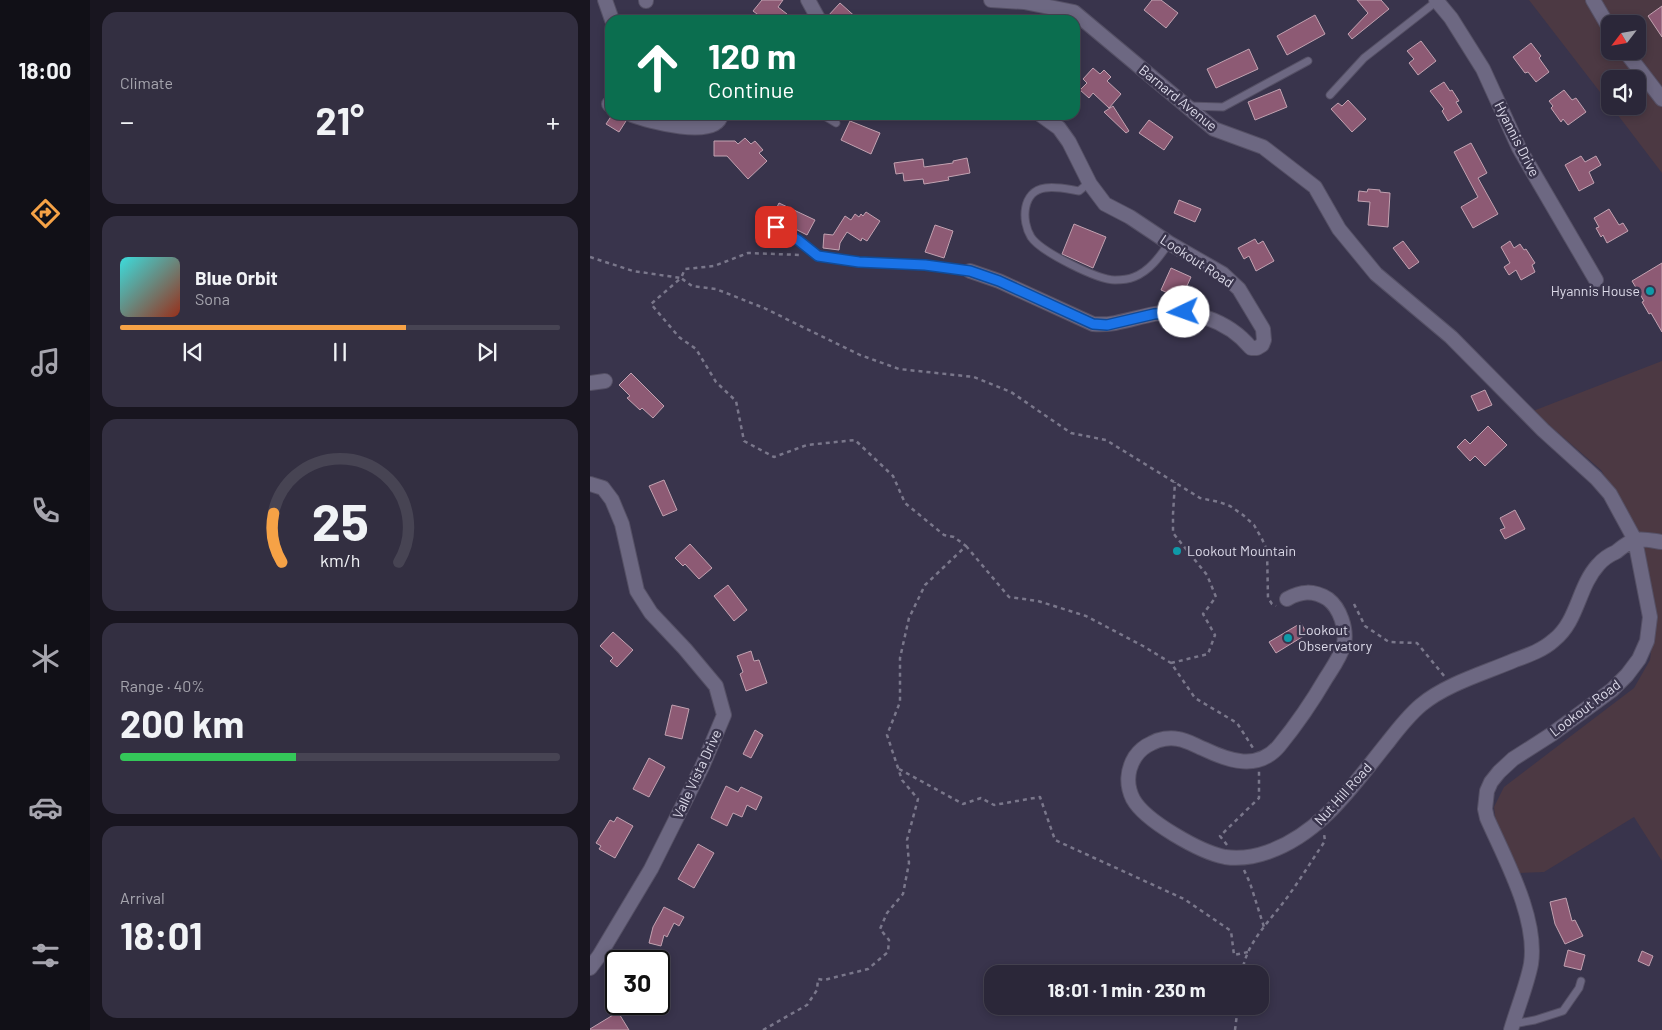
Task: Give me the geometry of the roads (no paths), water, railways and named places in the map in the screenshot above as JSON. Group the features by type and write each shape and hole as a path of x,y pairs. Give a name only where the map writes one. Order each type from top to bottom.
{"street":[{"path":"605,0 610,15"},
{"path":"808,0 816,15"},
{"name":"Barnard Avenue","path":"991,0 1024,2 1074,12 1078,15"},
{"path":"1593,0 1602,15"},
{"name":"Hyannis Drive","path":"1436,1 1451,18 1483,69 1519,148 1596,280"},
{"name":"Barnard Avenue","path":"1080,17 1214,129 1263,147 1315,187 1339,229 1376,274 1451,337"},
{"path":"1632,60 1662,99"},
{"path":"652,120 672,125 700,128 709,127 720,120"},
{"name":"Lookout Road","path":"970,271 999,281 1093,324 1107,325 1154,314 1184,312 1216,322 1233,330 1251,348 1257,348 1262,345 1264,340 1263,329 1239,289 1223,274 1169,243 1130,217 1105,204 1097,196 1069,142 1059,128 1048,120"},
{"name":"Lookout Road","path":"1451,337 1543,430 1596,478 1610,494 1634,540 1650,617 1647,641 1639,659 1627,676 1612,690 1513,759 1499,772 1487,791 1485,809 1487,818 1522,900 1531,946 1530,964 1512,1027"},
{"path":"590,383 605,382"},
{"name":"Valle Vista Drive","path":"590,484 603,488 612,500 622,524 638,591 651,613 716,686 724,716 702,767 651,869 590,968"},
{"path":"1634,540 1662,542"},
{"name":"Nut Hill Road","path":"1287,600 1296,594 1307,592 1328,600 1336,608 1345,630 1340,654 1331,670 1299,720 1276,750 1260,760 1240,762 1215,755 1178,738 1167,738 1148,744 1139,751 1128,773 1128,785 1132,797 1139,808 1156,822 1184,840 1211,853 1238,858 1253,856 1276,849 1307,832 1336,806 1409,716 1423,704 1449,688 1537,651 1561,635 1575,611 1585,584 1598,565 1634,540"}],"lane":[{"path":"1330,96 1364,58 1436,1"},
{"path":"1186,106 1224,107 1308,61"},
{"path":"830,120 836,123"},
{"path":"1086,176 1085,186 1079,191 1057,186 1034,191 1025,207 1025,222 1032,238 1041,248 1098,277 1114,280 1134,278 1148,269 1169,243"},
{"path":"776,227 798,240 818,256 859,262 925,265 970,271"},
{"path":"1512,1027 1563,1011 1579,988 1581,981"}],"place":[{"name":"Hyannis House","path":"1650,291"},
{"name":"Lookout Mountain","path":"1177,551"},
{"name":"Lookout Observatory","path":"1288,638"}]}
